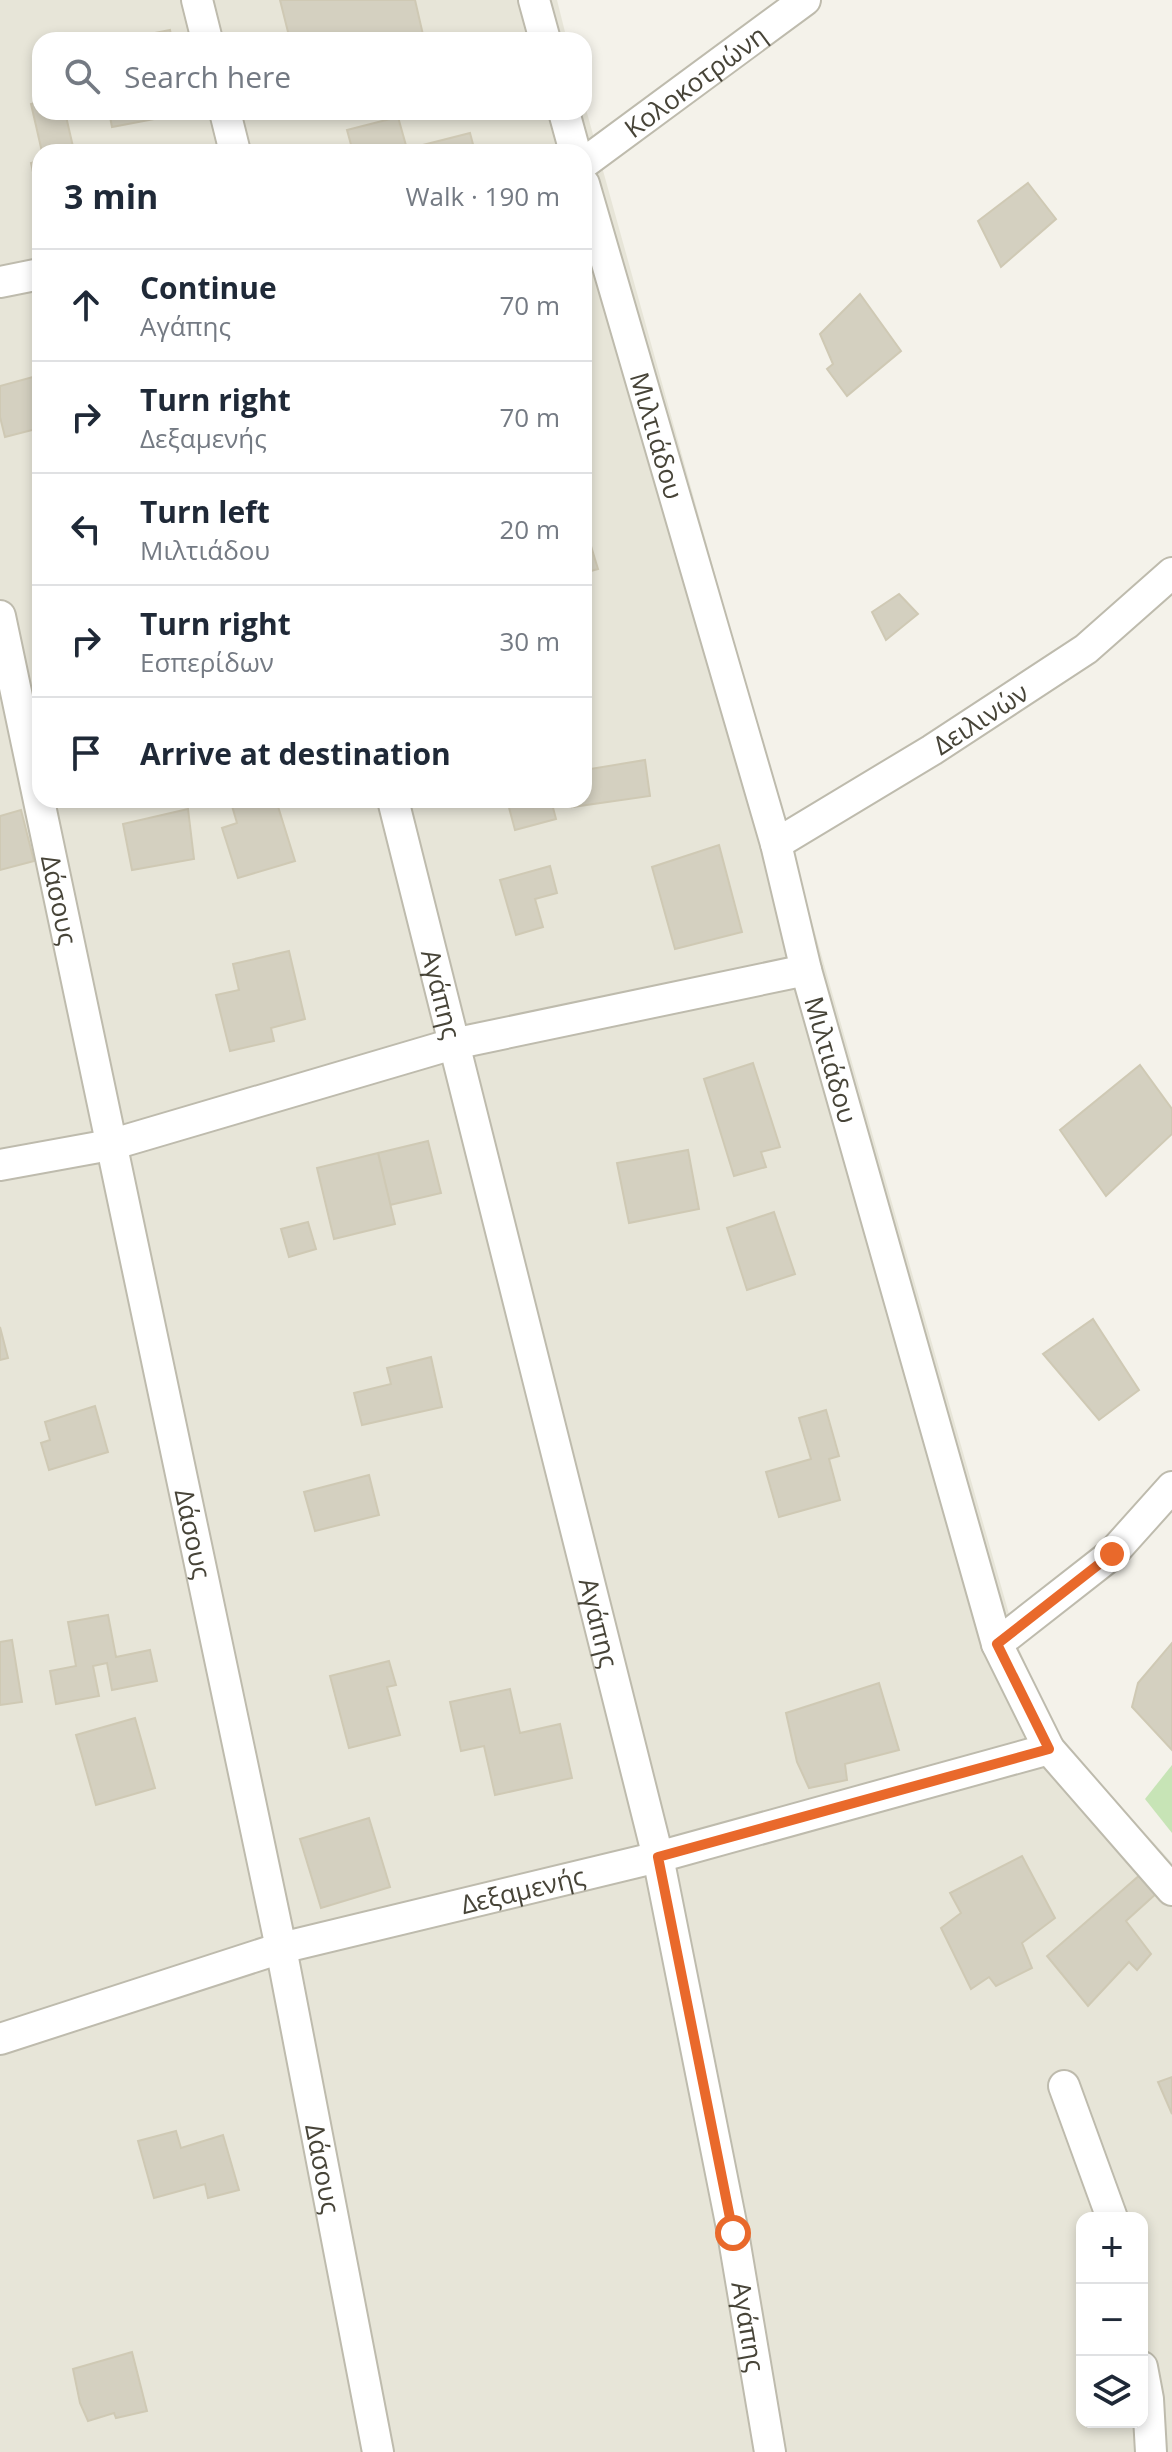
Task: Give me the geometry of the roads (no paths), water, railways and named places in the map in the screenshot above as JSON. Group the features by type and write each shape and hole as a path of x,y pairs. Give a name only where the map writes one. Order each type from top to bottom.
{"street":[{"path":"197,0 205,32"},
{"path":"534,0 543,32"},
{"name":"Κολοκοτρώνη","path":"592,157 805,0"},
{"path":"227,120 233,144"},
{"path":"566,120 573,144"},
{"name":"Μιλτιάδου","path":"592,212 776,844 806,970 997,1644 1049,1749 1172,1890"},
{"path":"0,282 32,276"},
{"name":"Δειλινών","path":"776,844 932,750 1086,649 1172,573"},
{"name":"Δάσους","path":"0,616 32,770"},
{"name":"Δάσους","path":"40,808 281,1948 378,2452"},
{"name":"Αγάπης","path":"395,808 658,1857 733,2233 770,2452"},
{"path":"0,1165 110,1145 453,1044 806,970"},
{"path":"997,1644 1112,1554 1172,1487"},
{"name":"Δεξαμενής","path":"0,2039 281,1948 658,1857 1049,1749"},
{"path":"1064,2086 1110,2212"},
{"path":"1148,2399 1151,2452"}]}
